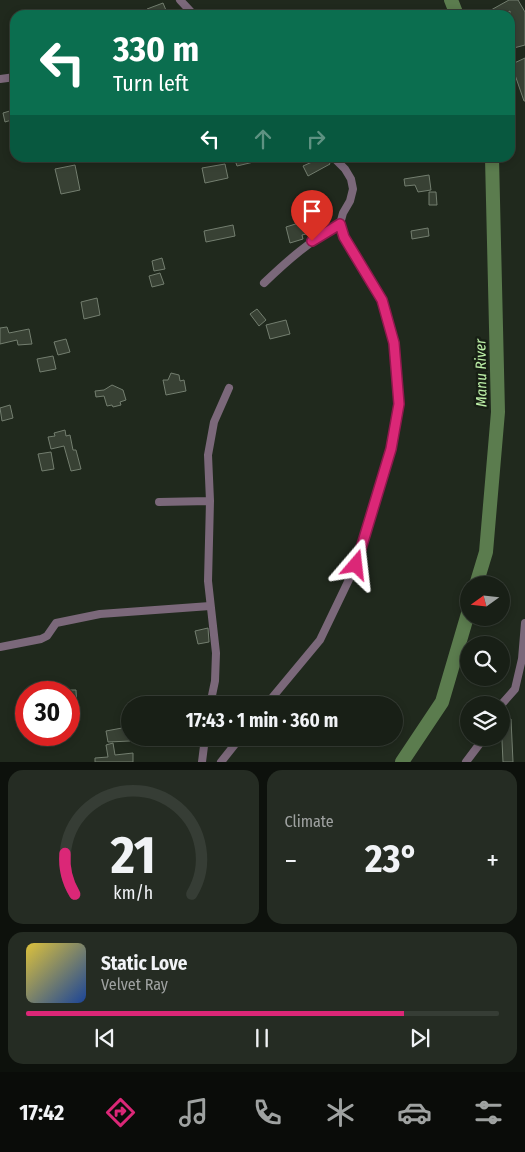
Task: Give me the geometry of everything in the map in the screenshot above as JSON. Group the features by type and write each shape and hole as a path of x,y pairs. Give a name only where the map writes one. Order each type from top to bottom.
{"street":[{"path":"180,0 189,10"},
{"path":"273,696 320,640 356,565 391,449 399,404 394,343 382,300 344,237 340,224 353,189 345,169 338,162"},
{"path":"264,283 312,241 340,224"},
{"path":"212,696 215,681 216,653 208,581 210,501 208,455 214,422 229,388"},
{"path":"160,502 210,501"},
{"path":"0,647 41,639 47,636 56,623 68,620 110,613 210,606"},
{"path":"509,696 515,689 522,659 525,623"},
{"path":"202,762 204,746"},
{"path":"222,762 234,746"},
{"path":"466,762 478,746"}],"building":[{"path":"509,0 518,0 525,12 525,45 515,48 515,10 491,10"},
{"path":"163,3 166,10 148,10"},
{"path":"525,58 525,101 515,75 515,63"},
{"path":"10,111 10,120 5,122 3,113"},
{"path":"236,162 254,162 237,166"},
{"path":"312,162 329,162 330,164 308,176 303,166"},
{"path":"225,164 228,178 205,183 202,168"},
{"path":"75,165 80,190 61,194 55,169"},
{"path":"429,175 431,190 418,192 415,185 405,186 404,179"},
{"path":"429,192 436,192 437,205 429,205"},
{"path":"321,216 324,227 318,231 302,235 303,239 290,243 286,227"},
{"path":"233,225 235,236 206,242 204,231"},
{"path":"428,228 429,236 412,239 411,231"},
{"path":"162,258 165,269 154,271 152,261"},
{"path":"160,273 164,284 152,287 149,276"},
{"path":"97,298 100,315 84,319 81,302"},
{"path":"257,309 266,320 259,326 250,314"},
{"path":"286,320 290,334 270,339 266,325"},
{"path":"7,327 9,333 29,329 32,344 18,345 17,340 0,344 0,328"},
{"path":"66,339 70,352 58,355 54,342"},
{"path":"53,356 56,369 40,372 37,359"},
{"path":"171,373 179,375 180,381 184,380 186,391 166,395 163,380 168,380"},
{"path":"112,385 123,390 126,400 120,402 121,405 113,407 112,405 107,406 104,396 96,397 95,391 104,390"},
{"path":"10,405 13,418 2,421 0,408"},
{"path":"65,430 66,436 70,435 73,450 76,450 81,469 71,471 64,446 51,449 48,437 55,436 54,433"},
{"path":"51,452 54,469 42,471 38,454"},
{"path":"208,628 209,642 198,644 195,631"},
{"path":"511,719 513,762 503,762 502,746 510,746"},
{"path":"121,728 121,741 108,742 106,731"},
{"path":"113,743 115,755 133,753 133,762 95,762 95,758 108,757 106,745"}],"waterway":[{"name":"Manu River","path":"451,0 455,10"},
{"name":"Manu River","path":"479,576 486,552 498,412 492,162"},
{"name":"Manu River","path":"402,762 442,702 464,626"}],"route":[{"path":"312,241 340,224 344,237 382,300 394,343 399,404 391,449 356,565"}]}
